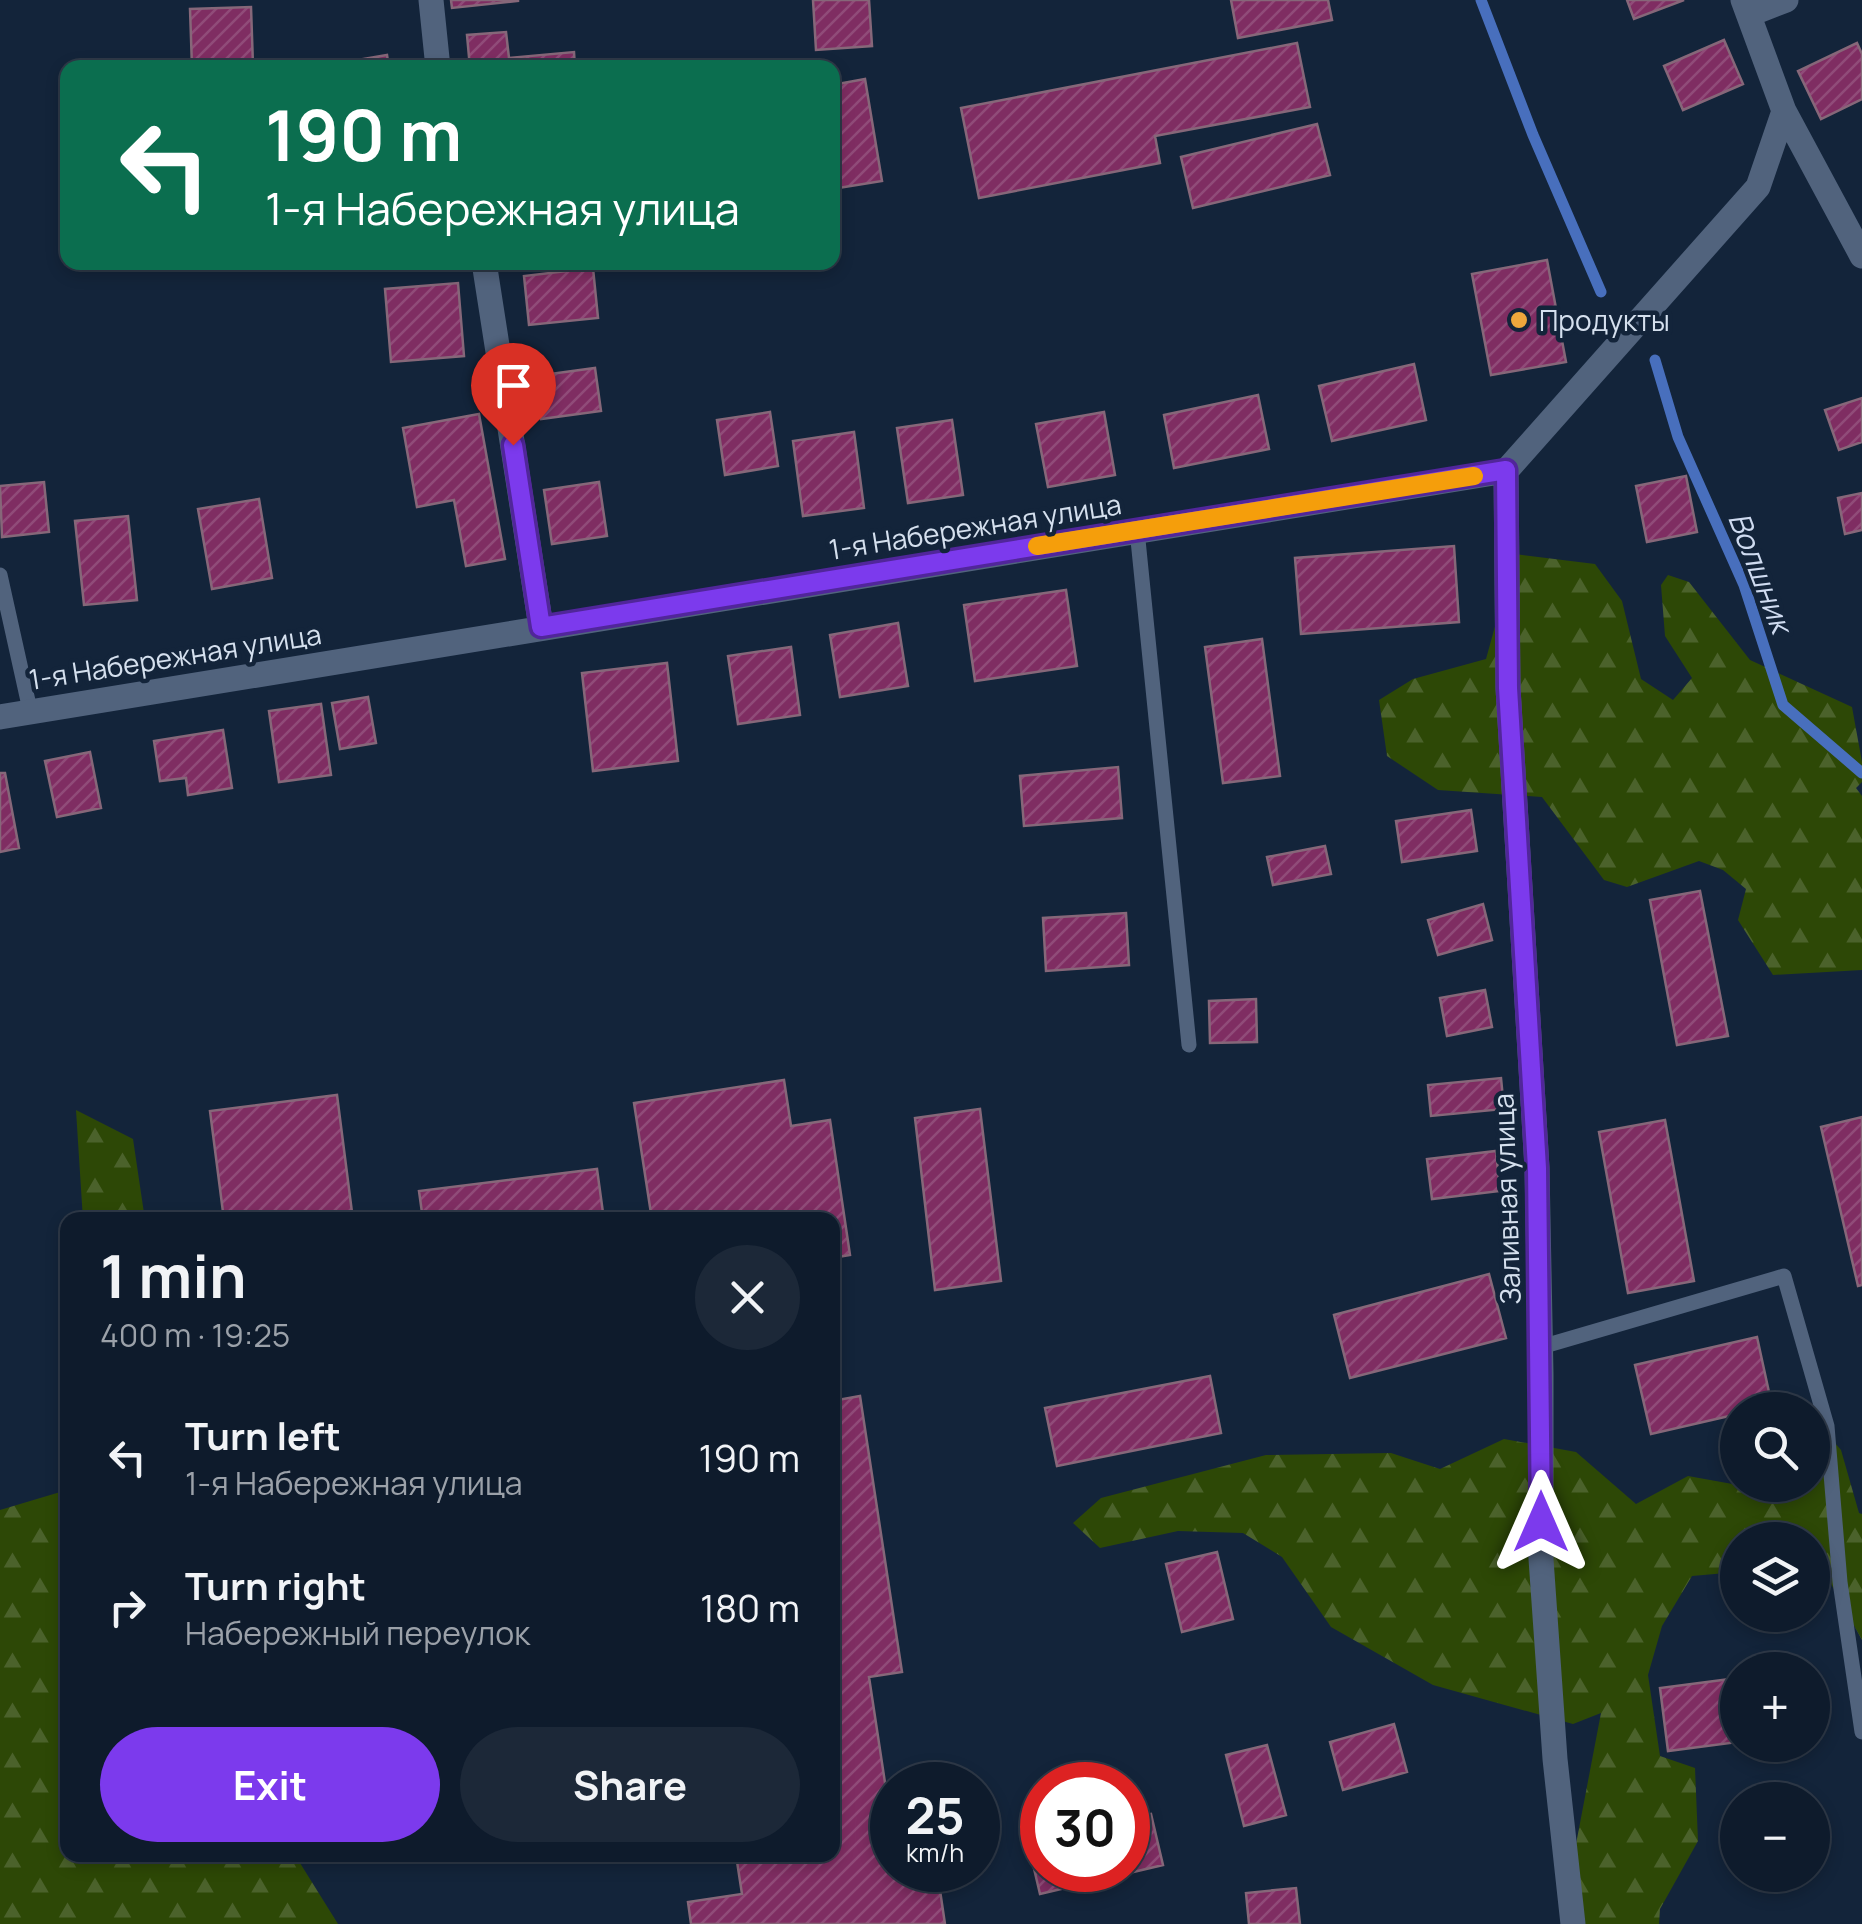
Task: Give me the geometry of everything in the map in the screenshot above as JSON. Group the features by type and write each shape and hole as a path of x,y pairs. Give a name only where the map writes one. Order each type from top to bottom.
{"street":[{"path":"431,0 437,60"},
{"path":"1786,0 1746,7 1784,111 1862,256"},
{"path":"1506,470 1758,187 1784,111"},
{"path":"485,270 541,627"},
{"name":"1-я Набережная улица","path":"0,716 1506,470"},
{"name":"Заливная улица","path":"1506,470 1508,688 1537,1168 1541,1559 1555,1759 1573,1924"}],"lane":[{"path":"1137,530 1189,1045"},
{"path":"0,574 30,710"},
{"path":"1541,1348 1784,1276 1827,1426 1840,1582 1862,1732"}],"green space":[{"path":"1515,554 1595,564 1622,601 1641,679 1673,700 1692,678 1665,636 1661,585 1668,575 1689,582 1750,660 1852,707 1862,762 1862,782 1856,788 1862,796 1862,970 1773,975 1738,920 1746,889 1723,870 1699,861 1627,887 1604,880 1542,797 1438,790 1387,756 1379,700 1413,679 1486,659"},
{"path":"76,1110 133,1139 144,1212 82,1212"},
{"path":"1830,1437 1841,1450 1862,1514 1862,1640 1830,1582 1830,1522 1720,1522 1720,1574 1692,1576 1662,1626 1648,1675 1660,1756 1695,1768 1698,1841 1660,1909 1659,1924 1581,1924 1568,1886 1601,1713 1573,1724 1433,1685 1331,1627 1282,1557 1243,1533 1178,1531 1100,1548 1073,1523 1101,1498 1266,1455 1391,1453 1440,1469 1504,1439 1576,1452 1636,1504 1688,1476 1720,1482 1720,1502 1830,1502"},
{"path":"60,1492 60,1862 299,1862 338,1924 0,1924 0,1510"}],"building":[{"path":"451,0 518,0 518,1 452,8"},
{"path":"813,0 869,0 872,46 816,50"},
{"path":"1231,0 1328,0 1332,20 1238,38"},
{"path":"1627,0 1684,0 1634,19"},
{"path":"251,7 253,60 192,60 190,9"},
{"path":"506,32 509,58 574,52 574,60 469,60 467,35"},
{"path":"1724,40 1743,84 1683,110 1664,66"},
{"path":"1297,43 1310,107 1155,136 1160,163 979,198 961,108"},
{"path":"1857,43 1862,54 1862,99 1821,119 1798,71"},
{"path":"387,55 388,60 358,60"},
{"path":"865,79 882,181 840,188 840,84"},
{"path":"1317,124 1330,175 1193,208 1181,157"},
{"path":"1547,260 1566,362 1491,375 1472,274"},
{"path":"593,270 598,318 529,325 524,276"},
{"path":"458,283 464,356 391,362 385,289"},
{"path":"1414,364 1426,420 1332,441 1319,386"},
{"path":"595,368 601,411 541,419 535,376"},
{"path":"1258,395 1269,449 1174,468 1164,415"},
{"path":"1862,398 1862,442 1839,450 1825,410"},
{"path":"770,412 778,466 725,475 717,420"},
{"path":"1104,412 1115,475 1048,487 1036,424"},
{"path":"479,414 505,559 466,566 454,500 417,507 403,428"},
{"path":"952,420 963,495 908,503 897,428"},
{"path":"854,432 864,508 803,516 793,441"},
{"path":"1686,476 1697,532 1647,542 1636,486"},
{"path":"44,482 49,532 2,537 0,486"},
{"path":"599,482 607,536 552,544 544,490"},
{"path":"1862,493 1862,530 1845,534 1838,498"},
{"path":"259,499 272,578 212,589 198,509"},
{"path":"128,516 137,600 84,605 75,521"},
{"path":"1454,546 1459,622 1301,634 1295,558"},
{"path":"1066,590 1077,666 975,681 964,605"},
{"path":"898,623 908,686 840,697 830,635"},
{"path":"1262,639 1280,776 1223,783 1205,647"},
{"path":"791,647 800,715 738,724 728,656"},
{"path":"667,663 678,761 593,771 582,673"},
{"path":"368,697 376,743 340,749 332,703"},
{"path":"321,704 331,775 279,782 269,711"},
{"path":"223,730 232,788 188,795 186,778 160,781 154,741"},
{"path":"90,752 101,808 57,817 45,761"},
{"path":"1118,767 1122,818 1024,826 1020,776"},
{"path":"0,773 5,773 19,848 0,852"},
{"path":"1471,810 1477,851 1402,862 1396,821"},
{"path":"1325,846 1331,874 1273,885 1267,857"},
{"path":"1700,891 1728,1036 1677,1045 1650,900"},
{"path":"1483,904 1492,940 1438,955 1428,920"},
{"path":"1126,913 1129,965 1046,971 1043,918"},
{"path":"1485,990 1492,1027 1447,1036 1440,998"},
{"path":"1256,999 1257,1042 1210,1043 1209,1001"},
{"path":"1501,1078 1504,1109 1431,1116 1428,1085"},
{"path":"784,1080 791,1126 830,1120 850,1255 840,1257 840,1212 651,1212 634,1103"},
{"path":"337,1095 352,1212 223,1212 210,1111"},
{"path":"980,1109 1001,1281 935,1290 915,1118"},
{"path":"1862,1117 1862,1285 1858,1286 1821,1127"},
{"path":"1665,1120 1694,1281 1628,1293 1599,1132"},
{"path":"1496,1151 1500,1191 1432,1199 1427,1159"},
{"path":"597,1169 603,1212 422,1212 419,1191"},
{"path":"1489,1274 1506,1338 1350,1378 1334,1315"},
{"path":"1757,1337 1769,1392 1720,1392 1720,1418 1651,1434 1635,1365"},
{"path":"1210,1376 1221,1433 1057,1466 1045,1408"},
{"path":"860,1396 902,1672 869,1677 882,1762 870,1762 870,1892 940,1892 945,1924 691,1924 688,1902 742,1894 737,1862 840,1862 840,1400"},
{"path":"1217,1552 1233,1619 1182,1632 1166,1564"},
{"path":"1720,1680 1720,1744 1668,1751 1660,1688"},
{"path":"1394,1724 1407,1772 1343,1790 1330,1742"},
{"path":"1267,1745 1286,1815 1244,1826 1226,1755"},
{"path":"1150,1814 1163,1865 1150,1868"},
{"path":"1296,1888 1300,1924 1249,1924 1246,1893"}],"waterway":[{"name":"Волшник","path":"1481,0 1533,135 1601,292"},
{"name":"Волшник","path":"1655,360 1678,437 1744,585 1783,705 1862,773"}],"slow traffic":[{"path":"1037,546 1474,476"}],"place":[{"name":"Продукты","path":"1519,320"}],"route":[{"path":"513,445 541,627 1506,470 1508,688 1537,1168 1541,1522"}]}
